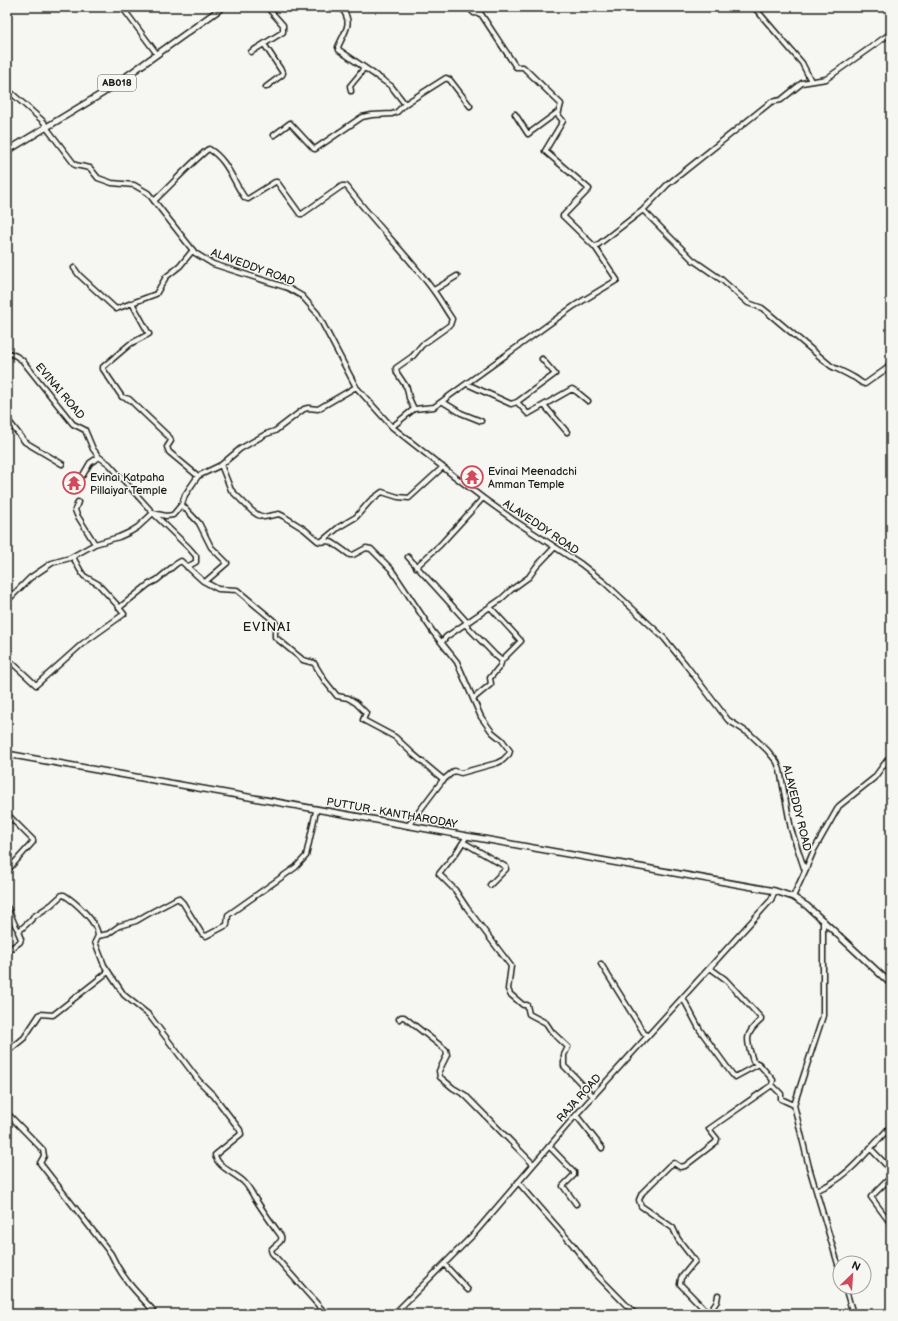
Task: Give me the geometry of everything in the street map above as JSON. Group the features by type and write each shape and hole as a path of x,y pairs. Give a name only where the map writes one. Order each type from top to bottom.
{"main road":[{"name":"AB018","path":"7,151 103,93 223,7"},
{"name":"PUTTUR - KANTHARODAY","path":"7,754 316,811 775,891 792,897 807,906 891,984"}],"street":[{"path":"122,7 158,54"},
{"path":"251,52 283,32 283,25 267,7"},
{"path":"341,7 348,17 349,22 338,47 339,50 391,86 405,104"},
{"path":"392,427 414,409 434,407 443,402 574,306 617,280 595,247 563,216 589,189 545,151 563,121 558,115 560,104 522,67 516,67 481,14 474,13 468,7"},
{"path":"754,7 802,63 811,81"},
{"path":"595,247 643,210 667,185 771,102 781,100 802,83 826,78 891,33"},
{"path":"264,44 283,73 266,87"},
{"path":"351,90 350,86 364,67"},
{"path":"274,135 290,123 315,149 362,117 392,114 397,112 405,104 446,78 450,80 470,106"},
{"name":"ALAVEDDY ROAD","path":"7,88 44,122 46,127 75,165 90,168 98,178 112,183 134,185 148,193 195,253 213,264 288,288 302,296 317,313 356,387 392,427 515,521 581,564 605,583 664,638 728,720 750,734 777,762 780,770 791,829 805,871"},
{"path":"516,114 528,134 559,111"},
{"path":"154,201 178,178 185,169 207,150 221,160 230,172 245,198 248,199 276,181 300,214 342,186 346,186 364,210 408,258 434,290 452,319 450,325 422,345 413,356 396,368 397,373 407,388 409,398 414,409"},
{"path":"643,210 693,260 722,280 748,303 762,308 831,366 865,384 886,369 891,362"},
{"path":"74,268 116,309 156,294 166,277 180,266 193,250"},
{"path":"434,290 457,276"},
{"path":"132,303 149,334 126,347 105,365 103,369 122,397 129,399 170,438 171,441 167,447 169,452 198,476"},
{"name":"EVINAI ROAD","path":"7,352 22,360 73,424 85,430 93,449 99,457 109,464 153,513 196,556 196,562 187,567"},
{"path":"468,384 508,404 512,404 517,402 555,374 542,359"},
{"path":"7,601 30,578 52,563 66,560 95,544 130,532 138,527 153,513 170,516 173,515 182,505 185,495 198,476 221,465 240,448 275,430 304,410 308,408 318,409 356,387"},
{"path":"517,402 528,414 572,389 588,401"},
{"path":"443,402 461,413 481,422"},
{"path":"544,405 567,432"},
{"path":"7,419 25,442 62,464"},
{"path":"82,475 90,463 99,457"},
{"path":"221,465 231,490 252,511 264,517 279,514 304,529 320,543"},
{"path":"320,543 339,527 356,517 370,501 382,492 398,497 409,498 443,467"},
{"path":"416,567 440,545 484,498"},
{"path":"78,502 75,510 77,515 95,544"},
{"path":"182,505 199,523 211,547 227,563 205,582"},
{"path":"320,543 327,541 331,542 353,556 366,548 371,548 377,553 391,569 456,662 474,698 481,717 492,732 502,740 510,751 503,760 497,763 461,774 454,771 444,780 408,826"},
{"path":"442,642 529,576 555,547"},
{"path":"7,658 36,685 82,644 124,614 98,584 84,576 73,557"},
{"path":"408,557 501,660"},
{"path":"120,608 149,584 157,580 181,561 205,582 218,589 237,590 277,625 275,632 276,637 303,660 314,663 325,681 337,696 348,698 356,703 366,713 363,720 395,737 444,780"},
{"path":"474,698 491,684 490,678 500,666 502,660 521,641 490,607"},
{"path":"792,897 814,850 838,806 874,778 891,755"},
{"path":"98,936 108,934 119,926 136,921 178,898 183,903 202,934 206,936 227,925 228,915 291,871 306,856 316,811"},
{"path":"7,814 33,840 33,842 7,871"},
{"path":"466,836 456,854 439,874 455,890 511,966 508,989 510,994 523,1005 527,1004 529,1014 546,1023 552,1032 568,1047 564,1055 564,1066 593,1096"},
{"path":"463,842 506,867 506,870 490,885"},
{"name":"RAJA ROAD","path":"394,1314 474,1234 576,1115 771,900 775,891"},
{"path":"19,931 33,917 64,894 92,921 96,927 98,936 95,942 104,965 124,995 149,1015 199,1081 214,1096 240,1130 241,1134 215,1155 216,1159 228,1171 243,1181 251,1191 256,1201 281,1236 282,1239 271,1250 272,1253 326,1314"},
{"path":"7,907 19,931 18,933 21,939 20,942 7,950"},
{"path":"823,920 823,1016 794,1105 809,1168 835,1255"},
{"path":"601,964 644,1033 648,1036"},
{"path":"710,968 725,979 761,1018 761,1020 749,1033 747,1042 753,1061 759,1064 773,1080 772,1085 780,1094 782,1099 794,1105"},
{"path":"7,1052 24,1038 40,1014 53,1015 108,972"},
{"path":"683,998 700,1030 735,1077 759,1064"},
{"path":"399,1019 404,1017 446,1050 448,1053 439,1071 440,1077 453,1088 465,1095 533,1164"},
{"path":"718,1295 717,1302 708,1314 680,1284 681,1278 695,1261 678,1239 673,1228 641,1206 639,1200 642,1193 668,1166 674,1163 680,1167 685,1166 716,1142 717,1140 709,1129 772,1085"},
{"path":"7,1114 42,1150 44,1156 40,1163 111,1254 119,1270 134,1290 153,1310 152,1314"},
{"path":"576,1115 602,1148"},
{"path":"816,1190 826,1187 841,1177 891,1126"},
{"path":"549,1146 574,1172 574,1175 563,1186 576,1204"},
{"path":"870,1148 891,1170"},
{"path":"891,1177 871,1197 891,1224"},
{"path":"518,1182 598,1276 635,1314"},
{"path":"444,1264 468,1290"},
{"path":"847,1295 853,1314"}],"place":[{"name":"Evinai Meenadchi Amman Temple","path":"472,477"},
{"name":"Evinai Katpaha Pillaiyar Temple","path":"74,483"}],"district":[{"name":"EVINAI","path":"267,627"}]}
